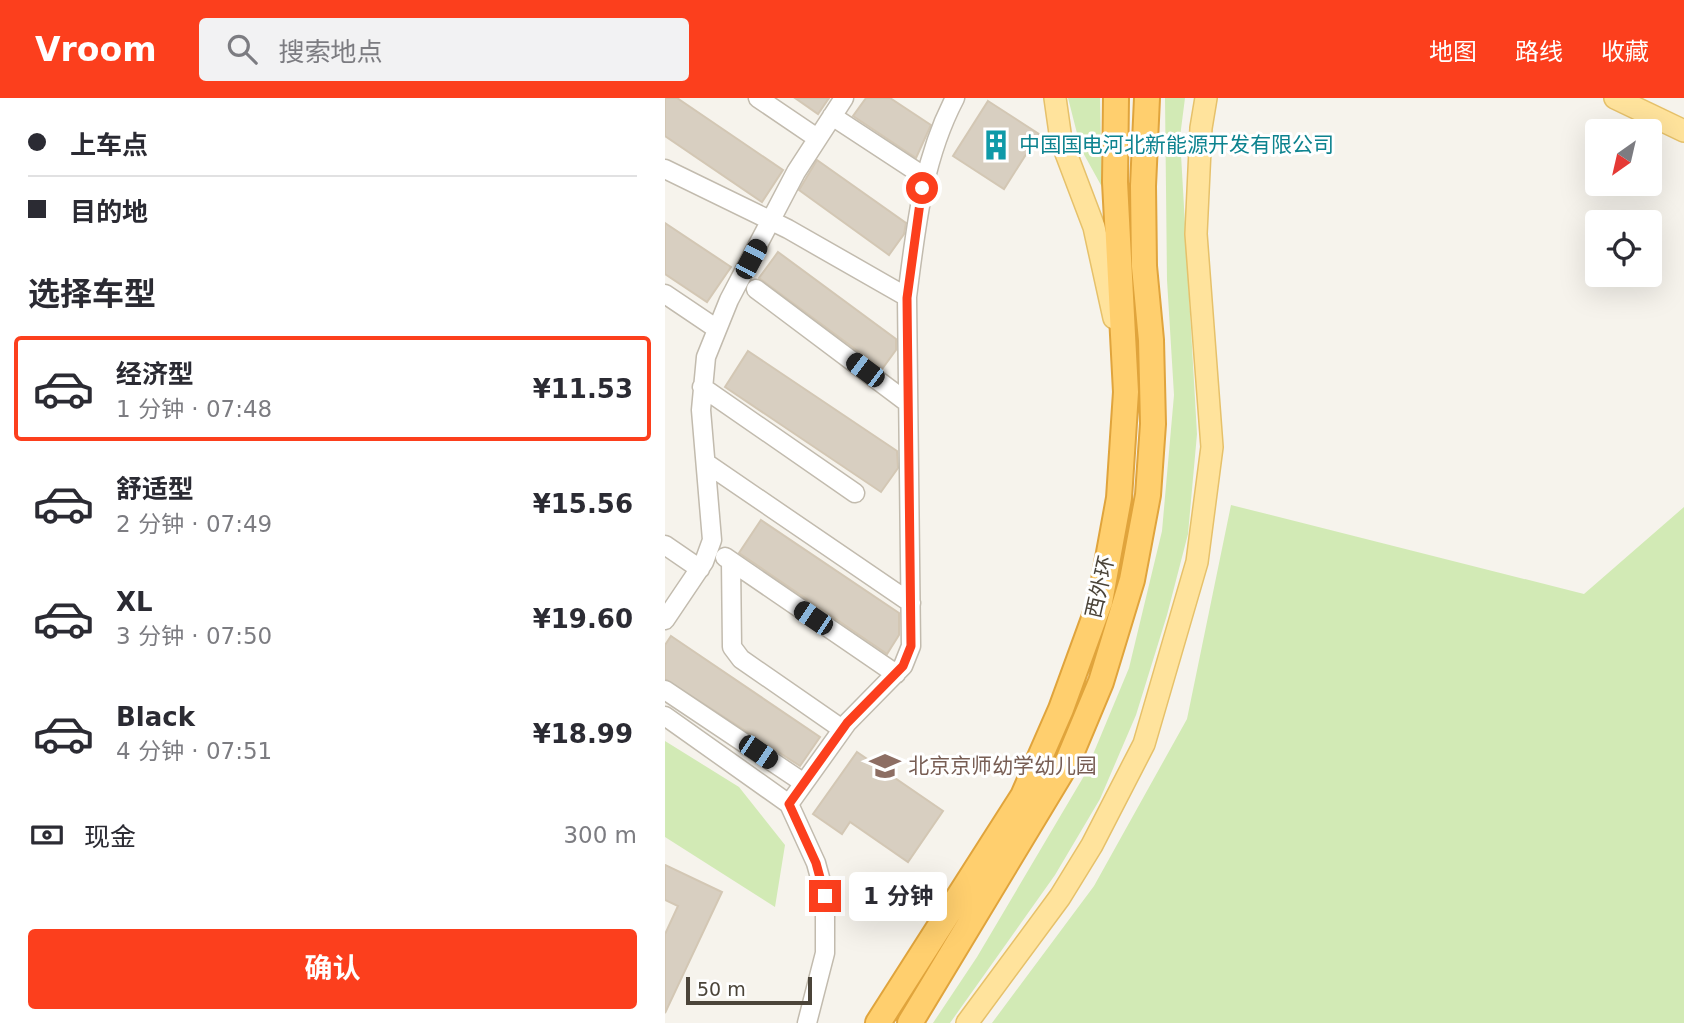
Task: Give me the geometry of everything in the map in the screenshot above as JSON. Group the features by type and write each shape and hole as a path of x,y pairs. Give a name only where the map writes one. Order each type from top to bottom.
{"highway":[{"name":"西外环","path":"878,1023 1023,796 1061,709 1100,602 1119,498 1125,406 1115,182 1115,98"},
{"name":"西外环","path":"910,1023 1068,761 1101,682 1132,580 1147,495 1153,424 1151,340 1144,266 1143,186 1147,98"}],"main road":[{"path":"1055,98 1061,140 1094,227 1114,317 1125,406"},
{"path":"967,1023 1066,887 1092,845 1144,744 1197,562 1212,447 1196,234 1201,128 1206,98"},
{"path":"1615,98 1684,131"}],"street":[{"path":"758,98 817,138"},
{"path":"665,620 700,569 711,547 702,387 706,357 717,329 771,221 817,138 844,98"},
{"path":"789,804 842,729 903,666 911,646 907,298 925,177 938,131 955,98"},
{"path":"832,116 925,177"},
{"path":"665,169 771,221 907,298"},
{"path":"757,289 908,403"},
{"path":"665,294 717,329"},
{"path":"702,387 855,493"},
{"path":"706,463 911,603"},
{"path":"665,545 700,569"},
{"path":"711,547 895,674"},
{"path":"731,561 732,648 741,659 842,729"},
{"path":"665,690 804,783"},
{"path":"665,716 789,804 816,863 825,896 825,953 807,1023"}],"green space":[{"path":"1068,98 1100,98 1102,187 1081,149"},
{"path":"1165,98 1185,98 1180,137 1197,434 1188,534 1167,615 1136,715 1100,799 1055,875 950,1023 933,1023 977,957 1084,776 1129,668 1162,531 1174,395 1167,280"},
{"path":"1231,505 1584,594 1684,507 1684,1023 992,1023 1094,886 1187,719"},
{"path":"665,741 739,787 785,845 775,907 665,837"}],"building":[{"path":"665,98 677,98 783,170 762,202 665,136"},
{"path":"795,98 829,98 818,114"},
{"path":"866,98 890,98 931,125 916,158 853,116"},
{"name":"中国国电河北新能源开发有限公司","path":"988,101 1039,134 1004,189 953,156"},
{"path":"817,160 906,223 904,234 889,255 799,190"},
{"path":"665,223 731,267 707,302 665,274"},
{"path":"778,252 896,339 896,350 882,369 759,278"},
{"path":"748,351 897,451 898,468 881,492 725,387"},
{"path":"761,520 899,613 899,635 887,654 739,553"},
{"path":"671,636 820,737 800,766 665,679 665,645"},
{"path":"857,752 943,811 908,862 850,822 842,834 813,814"},
{"path":"665,865 722,892 665,1013 665,934 678,906 665,900"}],"place":[{"name":"中国国电河北新能源开发有限公司","path":"996,145"},
{"name":"北京京师幼学幼儿园","path":"885,766"}],"route":[{"path":"825,896 816,863 789,804 847,723 903,666 911,646 913,630 907,298 922,188"}]}
